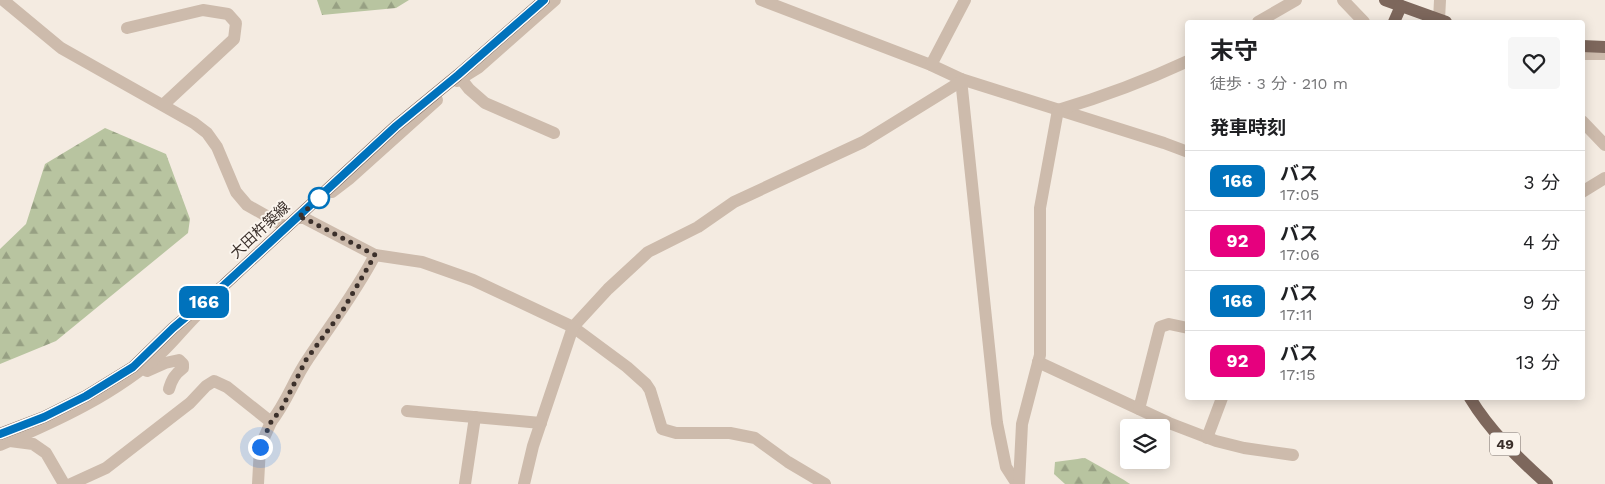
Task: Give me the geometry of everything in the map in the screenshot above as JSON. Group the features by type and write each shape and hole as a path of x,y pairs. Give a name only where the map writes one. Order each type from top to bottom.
{"main road":[{"name":"大田杵築線","path":"2,440 137,369 173,328 224,285 286,227 301,218 396,126 459,77 544,0"},
{"path":"1385,0 1440,20"},
{"path":"1395,20 1401,6"},
{"path":"1585,46 1605,47"},
{"name":"49","path":"1471,400 1481,416 1519,459 1547,484"}],"street":[{"path":"554,133 485,103 468,89 459,77 478,68 555,0"},
{"path":"761,0 931,64 961,81 1185,151"},
{"path":"931,64 965,0"},
{"path":"1261,20 1296,0"},
{"path":"1343,0 1362,20"},
{"path":"1440,0 1443,20"},
{"path":"3,4 61,48 104,74 194,123 206,133 217,147 236,192 247,205 286,227"},
{"path":"127,28 203,10 228,14 236,23 234,39 162,104"},
{"path":"1585,54 1605,54"},
{"path":"1058,110 1152,78 1185,62"},
{"path":"524,484 533,446 573,327 608,289 648,252 698,227 734,202 862,142 961,81"},
{"path":"961,81 997,423 1006,467 1018,484"},
{"path":"1018,484 1022,424 1038,362 1041,320 1040,208 1058,110"},
{"path":"1585,124 1605,145"},
{"path":"1585,190 1605,178"},
{"path":"137,369 163,352 191,320 229,284 257,261 301,218 375,255 422,262 473,280 573,327 627,367 646,384 650,390 662,429 676,434 730,433 755,438 788,462 825,484"},
{"path":"258,484 260,447 271,422 282,408 306,360 343,310 375,255"},
{"path":"1139,409 1160,327 1168,324 1185,327"},
{"path":"137,369 148,371 165,362 179,360 183,364 183,368 175,374 169,389"},
{"path":"1038,362 1207,438 1244,448 1293,455"},
{"path":"71,484 106,468 190,403 206,386 214,382 227,387 271,422"},
{"path":"1207,438 1221,400"},
{"path":"407,410 541,423"},
{"path":"465,484 474,417"},
{"path":"2,440 33,444 46,453 64,484"}],"green space":[{"path":"317,0 409,0 396,8 322,15"},
{"path":"105,128 166,154 190,219 188,233 56,341 0,364 0,249 26,224 45,164"},
{"path":"1085,458 1130,484 1065,484 1054,474 1055,462"}],"bus line":[{"name":"166","path":"0,434 44,417 86,396 133,367 173,328 298,218 396,126 544,0"}],"route":[{"path":"260,447 271,422 282,408 306,360 343,310 375,255 304,218 298,218 324,193 319,198"}]}
